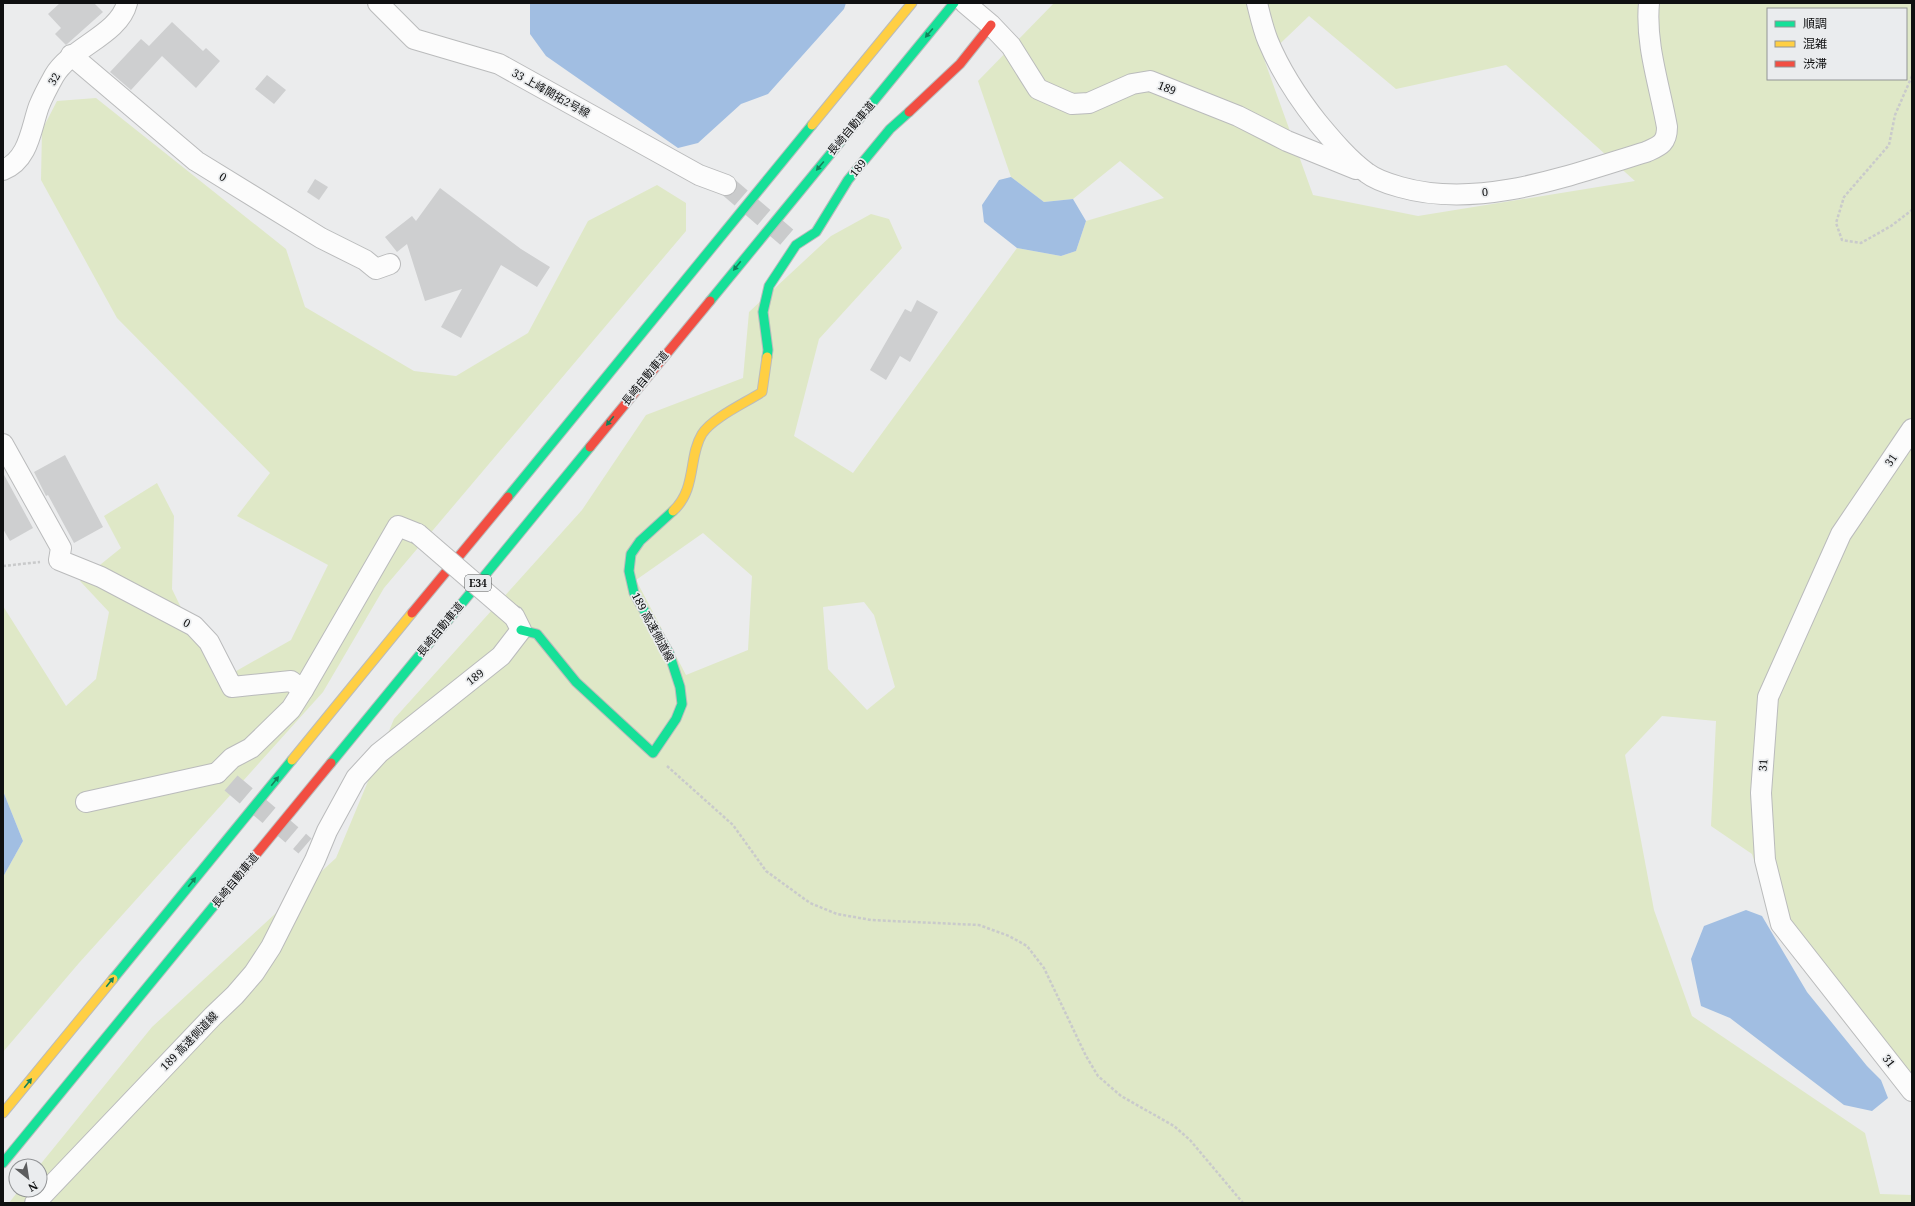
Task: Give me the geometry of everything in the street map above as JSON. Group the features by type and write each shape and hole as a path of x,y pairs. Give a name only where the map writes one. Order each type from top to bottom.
{"main road":[{"path":"3,1113 912,3"},
{"name":"長崎自動車道","path":"3,1163 954,3"},
{"name":"189","path":"796,245 816,232 848,180 890,129 960,64 991,25"},
{"name":"189 高速側道線","path":"653,753 666,736 676,719 682,704 680,687 669,653 634,593 629,571 631,554 640,541 678,506 691,478 697,445 702,434 711,424 762,392 768,350 763,312 769,286 796,245"},
{"path":"517,623 537,634 576,682 605,707 653,753"}],"street":[{"name":"32","path":"3,170 18,158 29,142 39,105 55,74 72,56 119,20 127,3"},
{"name":"33 上峰開拓2号線","path":"378,3 414,39 499,64 699,175 726,185"},
{"name":"189","path":"964,3 991,25 1011,46 1038,88 1072,104 1089,102 1132,84 1150,81 1238,116 1287,141 1367,173"},
{"name":"0","path":"1257,3 1267,40 1288,80 1310,112 1334,142 1367,173 1388,183 1414,191 1451,194 1490,192 1545,182 1646,152 1661,145 1667,137 1667,127 1652,58 1648,14 1649,3"},
{"name":"0","path":"72,56 196,161 321,238 365,260 376,268 390,264"},
{"name":"31","path":"1912,429 1841,534 1768,697 1761,793 1765,860 1781,924 1912,1090"},
{"path":"3,444 60,554"},
{"path":"86,802 224,778 232,758 251,748 291,708 303,690 398,526 418,534 517,623"},
{"name":"0","path":"60,554 194,626 209,642 232,687 291,681 303,690"},
{"name":"189","path":"310,853 327,831 356,778 374,758 501,656 517,623"},
{"name":"189 高速側道線","path":"35,1203 254,973 271,947 310,853"}],"path":[{"path":"1912,76 1895,115 1889,145 1844,197 1836,223 1842,240 1861,243 1891,226 1912,210"},
{"path":"3,566 60,554"},
{"path":"653,753 733,825 766,872 810,903 837,914 871,920 979,925 1009,936 1027,946 1044,968 1086,1056 1098,1076 1121,1096 1174,1126 1190,1140 1243,1203"}],"green space":[{"path":"1054,3 1912,3 1912,1088 1776,927 1752,854 1711,826 1716,721 1662,716 1625,755 1654,910 1692,1016 1865,1133 1880,1194 1912,1195 1912,1203 9,1203 13,1198 48,1198 48,1158 46,1158 152,1027 336,858 394,719 582,510 646,415 743,378 749,312 831,236 871,214 889,219 902,248 819,339 794,436 853,473 1017,248 1061,256 1076,251 1086,221 1164,198 1120,161 1073,199 1044,202 1011,177 978,81","holes":["1309,16 1396,89 1506,65 1635,181 1418,216 1313,195 1264,59","703,533 752,576 748,650 686,675 636,580","864,602 874,615 895,687 867,710 828,669 823,607"]},
{"path":"96,98 286,249 305,307 414,371 456,376 528,333 588,221 657,185 686,203 686,231 384,588 323,692 79,963 3,1052 3,877 23,841 3,791 3,606 66,706 96,679 109,612 80,581 121,548 104,516 157,483 174,516 172,589 217,682 291,640 328,565 237,516 270,473 117,318 41,180 42,130 57,101"}],"water":[{"path":"530,3 846,3 844,9 768,94 741,104 698,143 678,148 546,56 530,34"},
{"path":"1011,177 1044,202 1073,199 1086,221 1076,251 1061,256 1017,248 984,222 982,205 999,180"},
{"path":"3,791 23,841 3,877"},
{"path":"1746,910 1762,916 1807,992 1867,1066 1881,1080 1888,1098 1872,1111 1844,1105 1730,1018 1701,1006 1691,959 1704,926"}],"building":[{"path":"60,3 94,3 103,12 66,45 55,34 61,28 48,14"},
{"path":"172,22 203,51 206,48 220,61 196,88 162,56 131,90 110,72 141,39 149,46"},
{"path":"267,75 286,90 274,104 255,89"},
{"path":"315,179 328,187 319,200 307,192"},
{"path":"440,188 521,249 550,267 537,287 501,265 461,338 441,327 462,289 425,301 407,244 397,252 385,237 412,216 416,221"},
{"path":"917,300 938,312 910,362 900,356 886,380 870,370 905,309 911,312"},
{"path":"65,455 103,527 74,543 48,495 46,496 34,472"},
{"path":"3,473 33,528 10,541 3,529"}],"tunnel":[{"path":"726,185 796,245"},
{"path":"231,783 305,846"}],"traffic: fast":[{"path":"710,301 954,3"},
{"path":"767,357 768,350 763,312 769,286 796,245 816,232 848,180 890,129 909,112"},
{"path":"508,497 812,125"},
{"path":"331,763 590,447"},
{"path":"521,630 537,634 576,682 653,753 676,719 682,704 680,687 669,653 634,593 629,571 631,554 640,541 673,511"},
{"path":"113,979 292,760"},
{"path":"3,1163 226,891"}],"traffic: slow":[{"path":"812,125 912,3"},
{"path":"673,511 681,502 686,493 695,453 702,434 713,422 762,392 767,357"},
{"path":"292,760 412,613"},
{"path":"3,1113 113,979"}],"traffic: jam":[{"path":"909,112 960,64 991,25"},
{"path":"590,447 710,301"},
{"path":"412,613 508,497"},
{"path":"226,891 331,763"}]}
